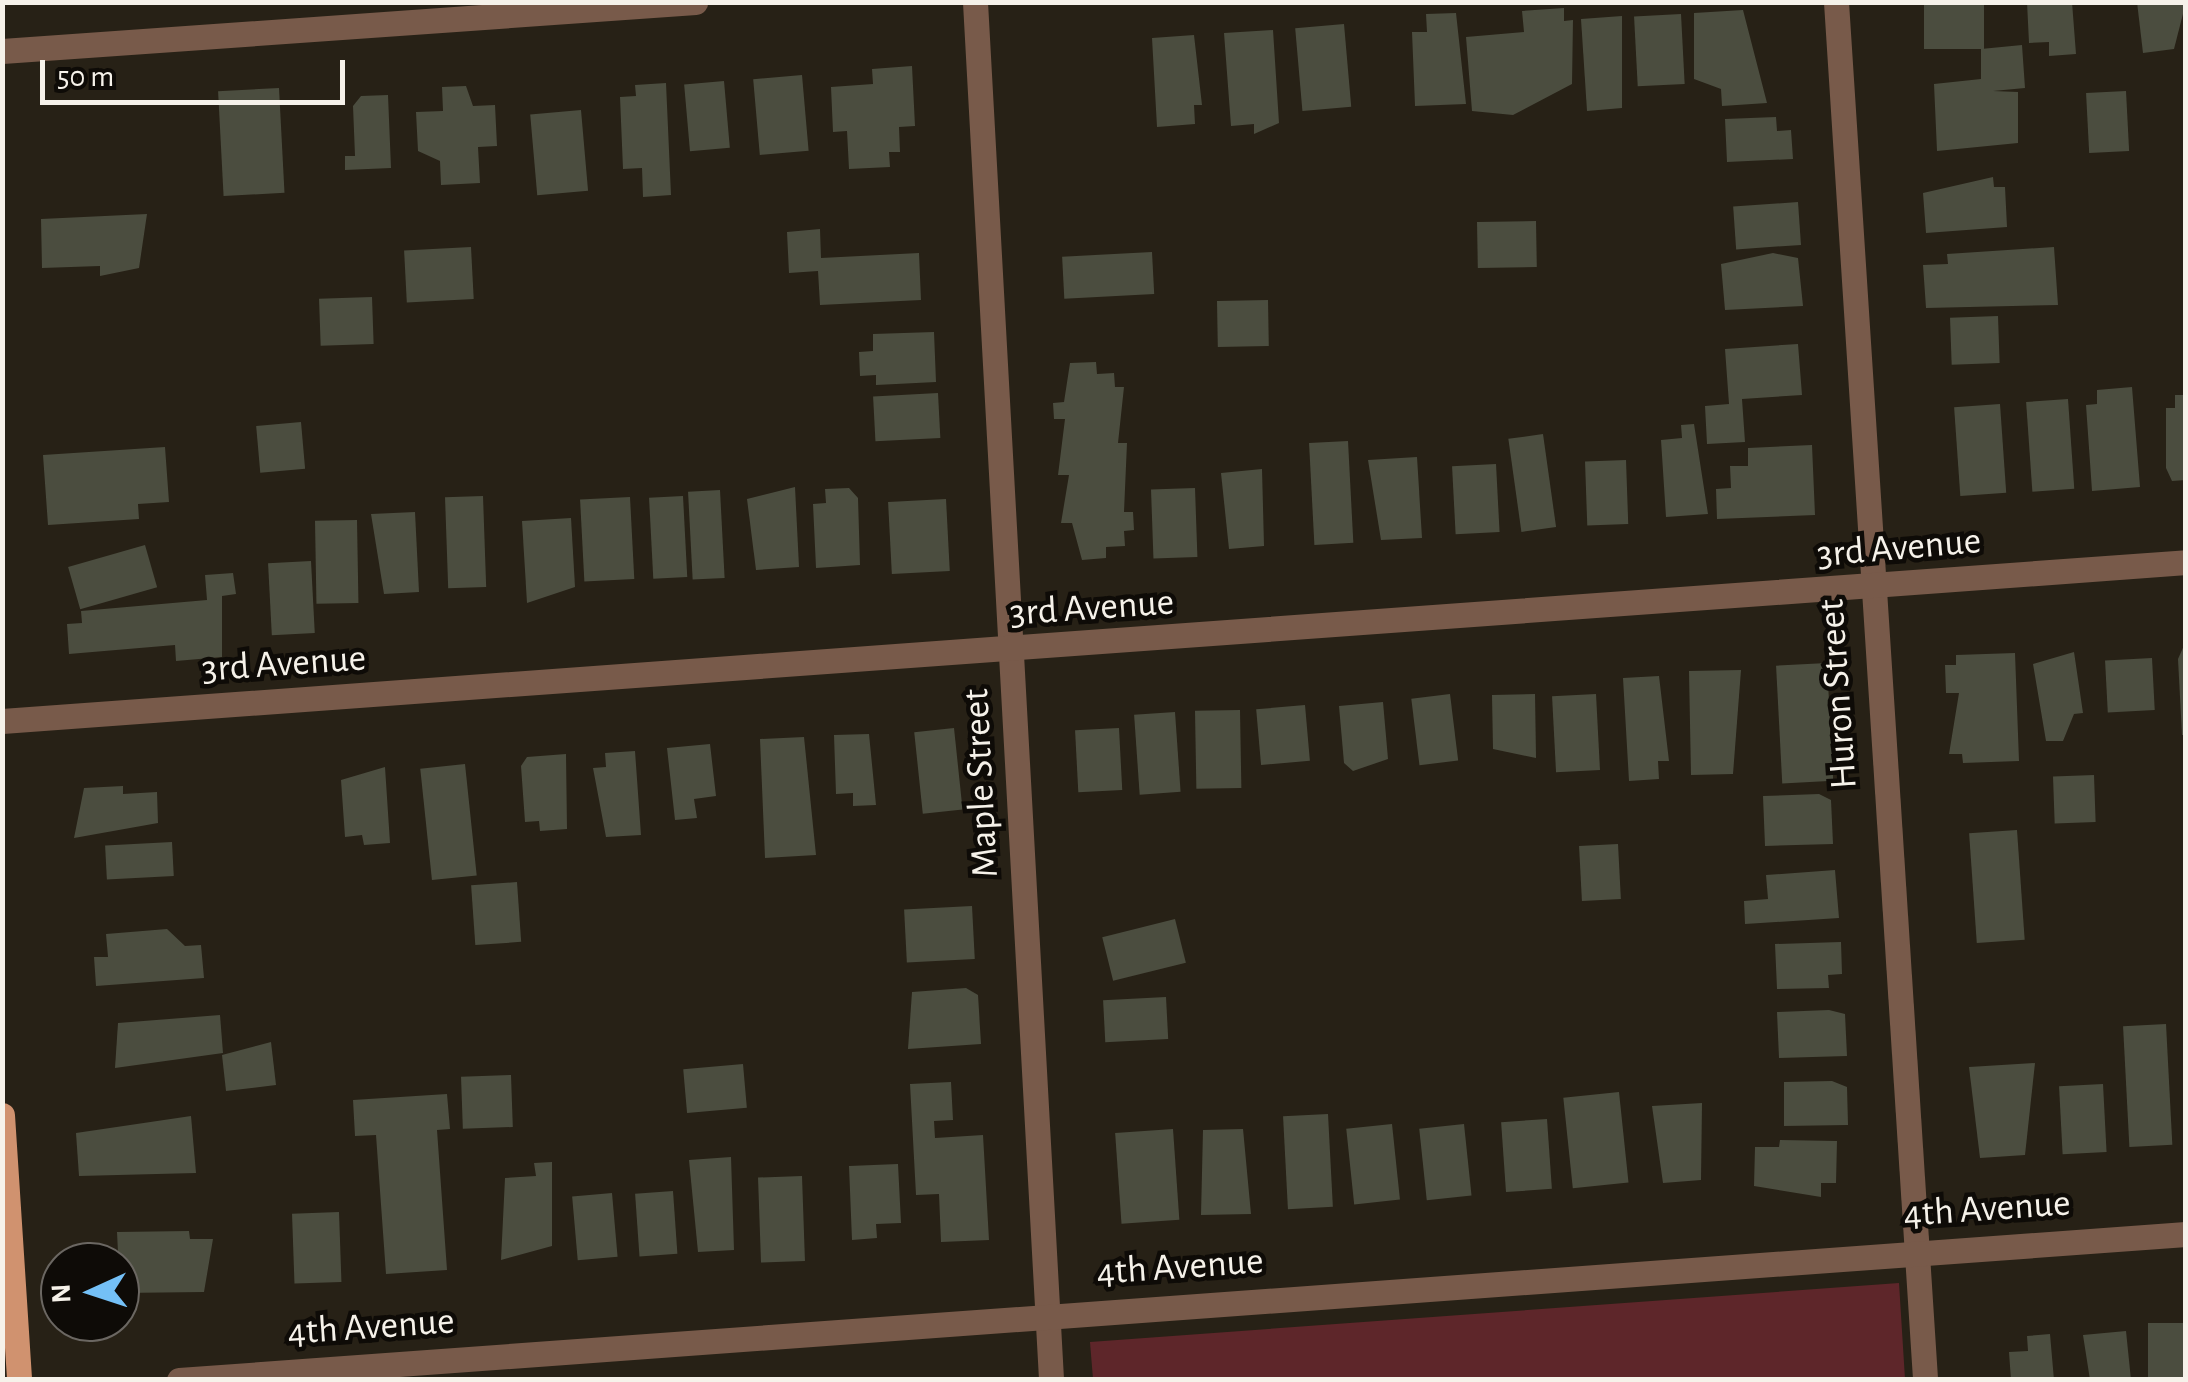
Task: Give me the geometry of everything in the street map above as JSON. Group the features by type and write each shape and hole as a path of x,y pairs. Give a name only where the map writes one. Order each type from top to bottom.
{"main road":[{"path":"2,1115 19,1380"}],"street":[{"path":"2,51 695,2"},
{"name":"Maple Street","path":"976,2 1051,1380"},
{"name":"Huron Street","path":"1836,2 1869,590 1925,1380"},
{"name":"3rd Avenue","path":"2,721 1012,653 1869,590 2186,562"},
{"name":"4th Avenue","path":"179,1380 2186,1234"}],"shaded area":[{"path":"1899,1283 1905,1379 1093,1379 1090,1342"}],"building":[{"path":"1924,2 1984,2 1984,49 1924,49"},
{"path":"2027,2 2072,2 2076,54 2049,56 2049,42 2029,43"},
{"path":"2137,2 2186,2 2174,49 2143,53"},
{"path":"1564,8 1564,21 1573,20 1572,84 1513,115 1472,111 1466,37 1524,32 1522,11"},
{"path":"1743,10 1767,103 1722,106 1721,89 1694,79 1694,13"},
{"path":"1456,13 1466,104 1415,106 1412,32 1427,32 1426,14"},
{"path":"1681,14 1685,84 1638,86 1634,16"},
{"path":"1622,16 1622,108 1587,111 1581,19"},
{"path":"1344,24 1351,107 1302,111 1295,28"},
{"path":"1273,30 1279,123 1254,134 1254,124 1231,126 1224,33"},
{"path":"1194,35 1202,105 1194,105 1195,124 1157,127 1152,38"},
{"path":"2022,45 2025,88 1993,91 2018,92 2018,143 1937,151 1934,84 1981,79 1981,49"},
{"path":"912,66 915,126 899,127 900,152 889,152 890,167 849,169 847,131 833,132 831,87 873,84 872,69"},
{"path":"802,75 809,151 760,155 753,79"},
{"path":"724,81 730,148 690,151 684,84"},
{"path":"666,83 671,195 643,197 642,168 623,169 620,97 636,96 635,85"},
{"path":"466,86 473,106 495,105 497,146 478,147 480,183 441,185 440,161 418,151 416,112 443,111 442,87"},
{"path":"279,88 284,193 224,196 218,91"},
{"path":"2126,91 2129,151 2089,153 2086,93"},
{"path":"388,95 391,168 345,170 345,156 355,156 353,106 361,96"},
{"path":"581,110 588,191 537,195 530,114"},
{"path":"1776,117 1777,131 1791,130 1793,159 1727,162 1725,119"},
{"path":"1993,177 1994,187 2005,187 2007,227 1926,233 1923,193"},
{"path":"1798,202 1801,245 1736,249 1733,207"},
{"path":"147,214 139,268 100,276 100,266 42,268 41,219"},
{"path":"1536,221 1537,267 1478,268 1477,222"},
{"path":"820,229 821,258 919,253 921,300 820,305 818,271 789,273 787,232"},
{"path":"471,247 474,299 407,302 404,251"},
{"path":"2054,247 2058,305 1926,308 1923,265 1948,264 1947,254"},
{"path":"1152,252 1154,294 1064,299 1062,257"},
{"path":"1773,253 1798,258 1803,306 1725,310 1721,264"},
{"path":"372,297 374,344 321,346 319,299"},
{"path":"1268,300 1269,346 1218,347 1217,301"},
{"path":"1998,316 2000,363 1952,365 1950,318"},
{"path":"934,332 936,382 876,385 876,375 860,376 859,352 873,351 873,334"},
{"path":"1798,344 1802,395 1742,399 1745,442 1707,444 1705,406 1729,404 1725,349"},
{"path":"1096,362 1097,374 1114,373 1115,387 1124,387 1118,443 1127,443 1124,512 1133,512 1134,530 1124,531 1125,546 1106,547 1106,558 1082,560 1072,523 1061,523 1069,475 1058,475 1065,419 1054,419 1053,403 1064,402 1070,363"},
{"path":"2132,387 2140,487 2092,491 2086,405 2097,404 2097,390"},
{"path":"938,393 940,438 875,441 873,396"},
{"path":"2175,395 2186,395 2186,480 2172,481 2166,468 2166,408 2175,408"},
{"path":"2068,399 2074,489 2032,492 2026,402"},
{"path":"2000,404 2006,493 1960,496 1954,407"},
{"path":"301,422 305,469 260,473 256,426"},
{"path":"1694,424 1708,514 1666,517 1661,440 1682,438 1681,425"},
{"path":"1543,434 1556,527 1521,532 1508,439"},
{"path":"1348,441 1353,543 1314,545 1309,443"},
{"path":"1812,445 1815,515 1717,519 1716,489 1731,488 1730,466 1748,466 1748,448"},
{"path":"165,447 169,502 138,504 139,519 48,525 43,455"},
{"path":"1417,457 1422,538 1381,540 1368,460"},
{"path":"1626,460 1628,524 1587,525 1585,461"},
{"path":"1496,464 1500,532 1456,534 1452,466"},
{"path":"1262,469 1264,546 1229,549 1221,473"},
{"path":"795,487 799,567 756,570 747,499"},
{"path":"849,488 858,498 860,565 816,568 813,504 826,503 825,489"},
{"path":"1195,488 1197,557 1153,558 1151,490"},
{"path":"720,490 725,578 693,580 688,492"},
{"path":"483,496 486,587 448,588 445,497"},
{"path":"683,496 687,577 653,579 649,498"},
{"path":"630,497 634,579 584,582 580,500"},
{"path":"946,499 950,571 892,574 888,502"},
{"path":"415,512 419,592 384,594 371,514"},
{"path":"571,518 575,587 527,603 522,521"},
{"path":"357,520 358,603 316,604 315,521"},
{"path":"145,545 157,587 80,609 68,567"},
{"path":"311,561 315,633 272,635 268,563"},
{"path":"233,573 236,594 222,596 222,657 176,661 175,645 69,654 67,624 82,623 81,611 207,600 205,575"},
{"path":"2186,641 2186,735 2182,735 2178,659"},
{"path":"2074,652 2083,713 2074,714 2063,741 2046,741 2033,664"},
{"path":"2015,653 2019,761 1963,763 1962,754 1949,754 1959,693 1946,693 1945,665 1956,665 1956,655"},
{"path":"2152,658 2155,710 2108,712 2105,660"},
{"path":"1827,663 1833,781 1782,784 1776,666"},
{"path":"1741,670 1733,774 1691,775 1689,671"},
{"path":"1659,676 1669,761 1658,761 1659,779 1629,781 1623,678"},
{"path":"1450,694 1458,761 1419,765 1411,699"},
{"path":"1535,694 1536,758 1493,749 1492,695"},
{"path":"1596,694 1600,770 1556,772 1552,696"},
{"path":"1383,702 1388,759 1353,771 1344,763 1339,706"},
{"path":"1305,705 1310,761 1261,765 1256,709"},
{"path":"1240,710 1241,788 1196,789 1195,711"},
{"path":"1175,712 1181,792 1140,795 1134,715"},
{"path":"954,728 963,810 923,814 914,732"},
{"path":"1119,728 1122,790 1078,792 1075,730"},
{"path":"869,734 876,805 853,806 853,793 836,794 834,735"},
{"path":"804,737 816,855 765,858 760,739"},
{"path":"710,744 716,796 694,799 697,818 675,820 667,748"},
{"path":"635,751 641,835 606,837 593,768 606,767 605,753"},
{"path":"566,754 567,829 540,831 539,821 525,822 521,766 527,757"},
{"path":"465,764 477,875 432,880 420,769"},
{"path":"385,767 390,843 364,845 362,835 345,837 341,780"},
{"path":"2094,775 2096,822 2055,823 2053,776"},
{"path":"123,786 123,794 157,792 158,823 74,838 84,788"},
{"path":"1819,794 1831,800 1833,844 1765,846 1763,796"},
{"path":"2017,830 2025,940 1977,943 1969,833"},
{"path":"172,842 174,876 107,879 105,846"},
{"path":"1618,844 1621,899 1582,901 1579,846"},
{"path":"1835,870 1839,918 1745,924 1744,901 1768,899 1766,875"},
{"path":"517,882 521,942 475,945 471,885"},
{"path":"972,906 975,959 907,962 904,910"},
{"path":"1175,919 1186,963 1113,981 1102,937"},
{"path":"167,929 185,946 201,945 204,978 96,986 94,957 108,957 106,934"},
{"path":"1841,942 1842,974 1828,975 1829,988 1777,989 1775,944"},
{"path":"966,988 978,995 981,1044 908,1049 912,992"},
{"path":"1166,997 1168,1039 1105,1042 1103,1000"},
{"path":"1829,1010 1845,1014 1847,1056 1779,1058 1777,1012"},
{"path":"220,1015 223,1053 115,1068 118,1023"},
{"path":"2166,1024 2172,1145 2129,1147 2123,1026"},
{"path":"271,1042 276,1085 226,1091 222,1055"},
{"path":"2035,1063 2025,1155 1980,1158 1969,1067"},
{"path":"743,1064 747,1108 687,1113 683,1069"},
{"path":"511,1075 513,1127 463,1129 461,1077"},
{"path":"1832,1081 1847,1087 1848,1125 1784,1126 1784,1082"},
{"path":"951,1082 953,1120 934,1121 935,1138 983,1135 989,1240 941,1242 939,1194 916,1195 910,1084"},
{"path":"2103,1084 2107,1152 2063,1154 2059,1086"},
{"path":"1619,1092 1629,1183 1573,1188 1563,1098"},
{"path":"447,1094 450,1129 437,1130 447,1270 386,1274 376,1135 355,1136 353,1100"},
{"path":"1702,1103 1701,1180 1663,1183 1652,1106"},
{"path":"1328,1114 1333,1207 1288,1209 1283,1116"},
{"path":"191,1116 196,1173 79,1176 76,1133"},
{"path":"1547,1119 1552,1189 1506,1192 1501,1122"},
{"path":"1392,1124 1400,1200 1354,1204 1346,1129"},
{"path":"1464,1124 1472,1196 1427,1200 1419,1129"},
{"path":"1173,1129 1179,1220 1121,1224 1115,1133"},
{"path":"1243,1129 1251,1214 1201,1215 1203,1130"},
{"path":"1780,1140 1837,1141 1836,1183 1821,1183 1821,1197 1754,1186 1755,1147 1779,1147"},
{"path":"731,1157 734,1250 698,1252 689,1160"},
{"path":"552,1162 552,1246 501,1260 505,1178 536,1176 534,1163"},
{"path":"898,1164 901,1223 876,1224 877,1238 852,1240 849,1166"},
{"path":"802,1176 805,1261 761,1262 758,1178"},
{"path":"673,1191 677,1254 639,1256 635,1194"},
{"path":"612,1193 618,1257 578,1260 572,1196"},
{"path":"339,1212 341,1282 294,1284 292,1214"},
{"path":"189,1231 190,1239 213,1239 204,1292 140,1293 140,1242 117,1242 117,1232"},
{"path":"2148,1323 2186,1323 2186,1380 2148,1380"},
{"path":"2126,1331 2131,1380 2090,1380 2083,1335"},
{"path":"2050,1334 2054,1380 2011,1380 2009,1352 2028,1351 2027,1336"}]}
